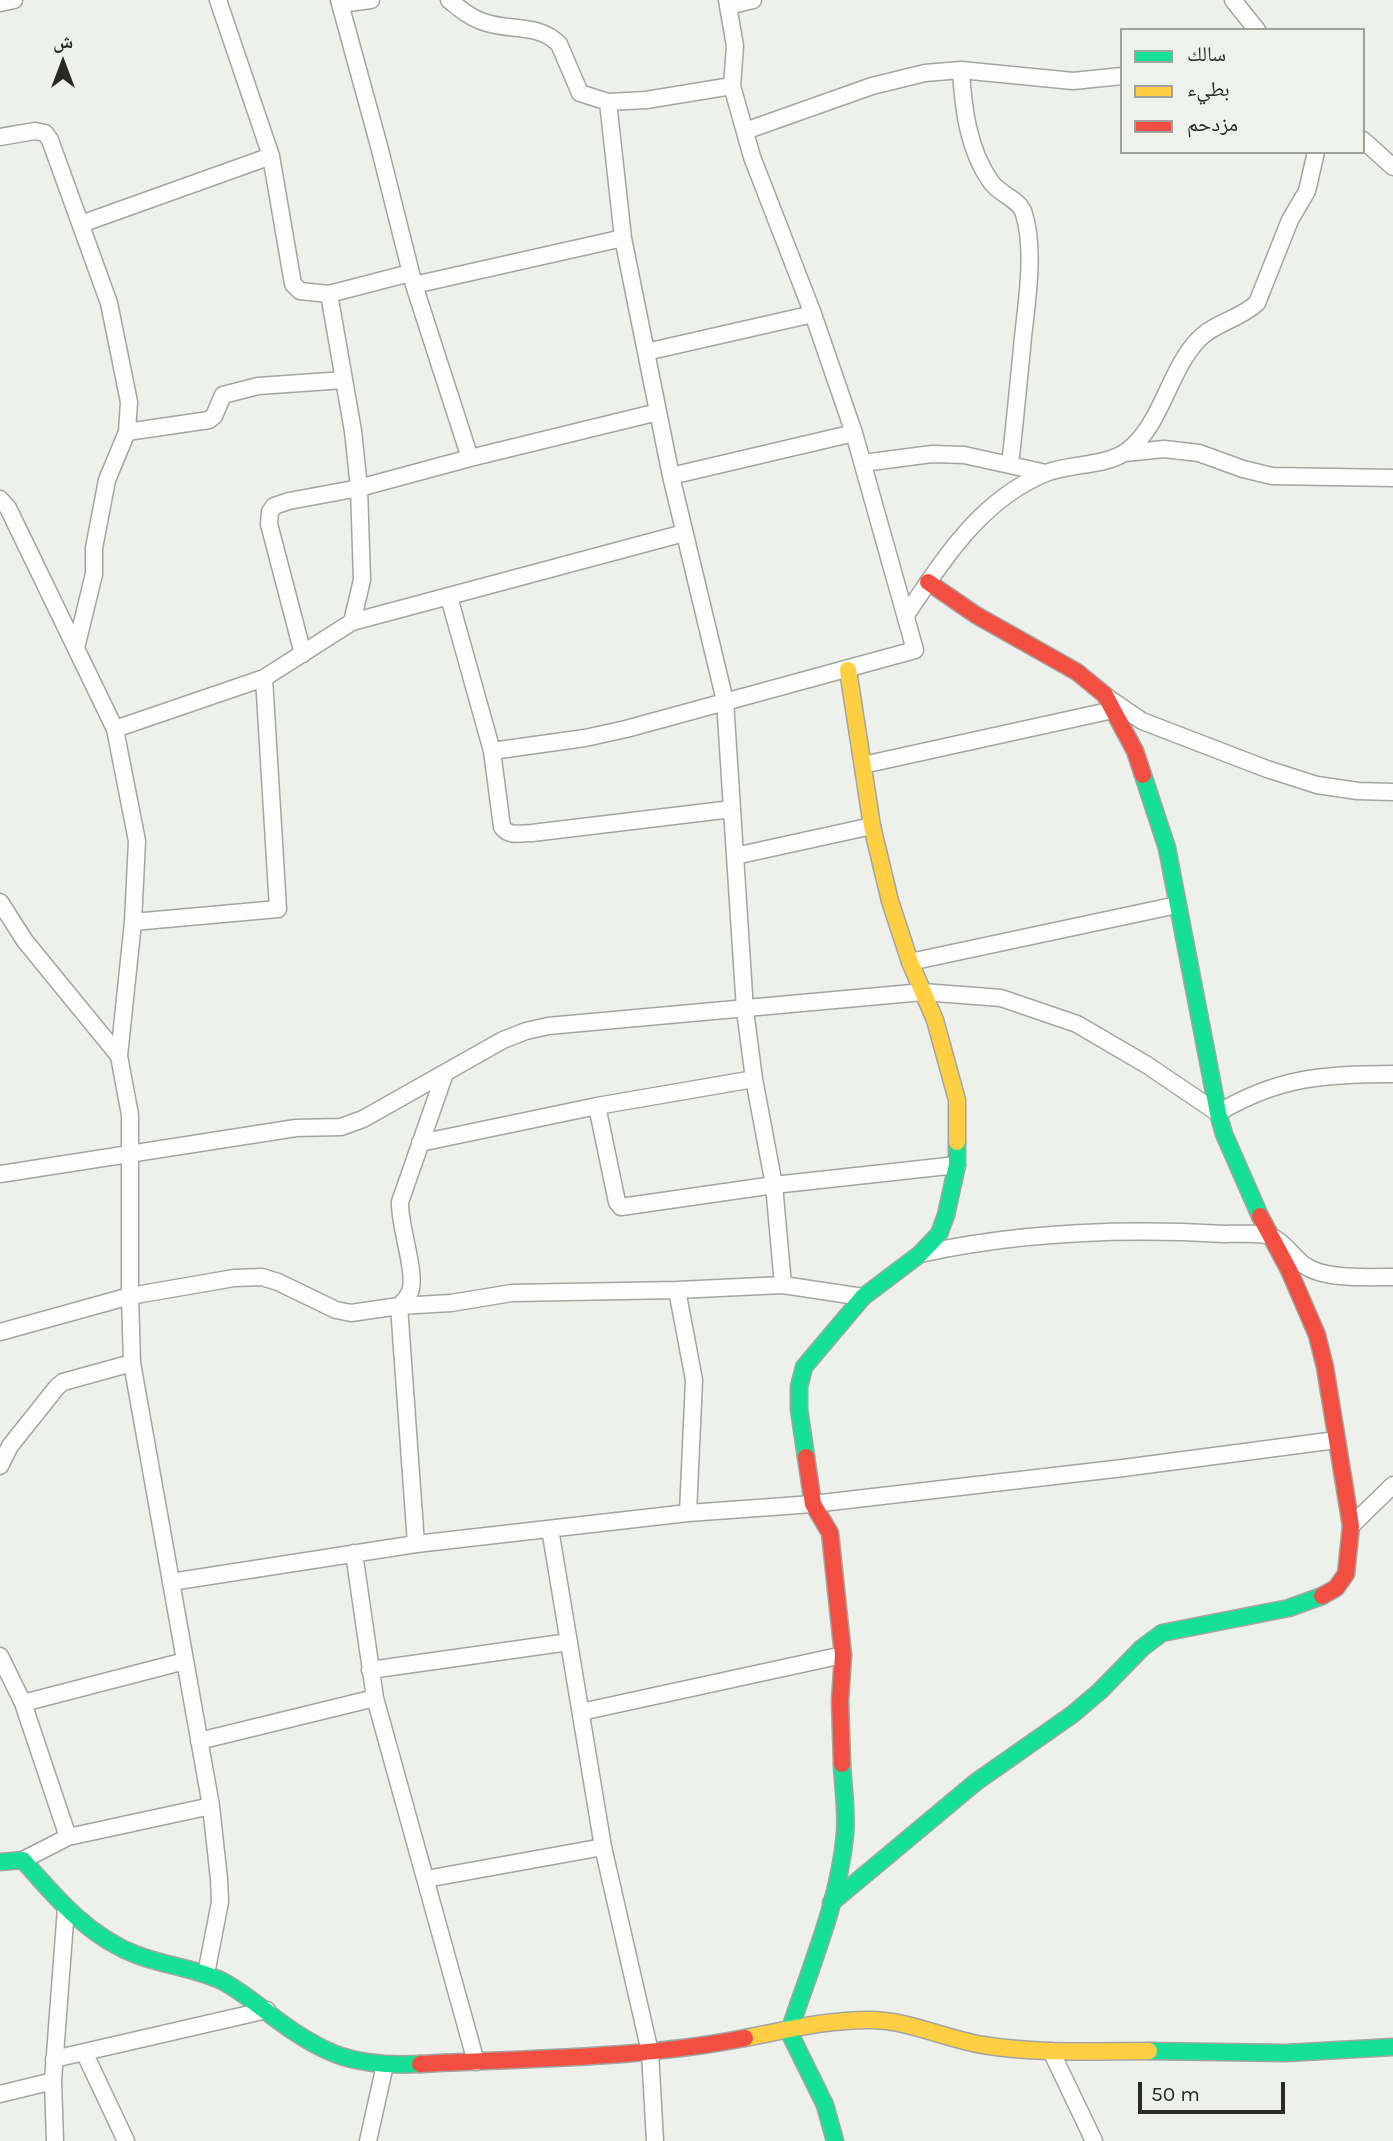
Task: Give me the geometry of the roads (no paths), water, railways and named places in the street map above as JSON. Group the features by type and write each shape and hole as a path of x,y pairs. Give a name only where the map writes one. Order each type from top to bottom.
{"street":[{"path":"0,3 14,0"},
{"path":"218,0 271,156 293,284 300,291 329,293 623,238"},
{"path":"371,0 339,2 412,279 470,458"},
{"path":"449,0 483,22 542,31 553,38 559,44 580,93 608,102 646,100 732,86"},
{"path":"492,751 585,738 915,650 854,433 813,314 752,157 732,86 735,46 727,3 753,0"},
{"path":"1233,0 1255,28"},
{"path":"745,131 872,86 925,73 961,69 1073,81 1120,76"},
{"path":"961,69 968,126 982,168 1000,193 1015,202 1024,212 1026,223 1029,279 1010,464"},
{"path":"608,102 623,238 671,476 725,701 746,1010 754,1079 774,1185 783,1285"},
{"path":"0,137 35,131 45,133 50,140 109,303 129,402 127,432 107,480 94,548 94,574 75,648"},
{"path":"1365,142 1393,167"},
{"path":"1125,453 1143,433 1189,351 1200,337 1247,313 1257,303 1290,220 1307,191 1316,154"},
{"path":"81,224 271,156"},
{"path":"329,293 359,488 362,580 352,622"},
{"path":"646,352 813,314"},
{"path":"127,432 209,421 214,416 223,394 237,390 344,380"},
{"path":"303,654 269,524 270,512 274,506 359,488 658,412"},
{"path":"671,476 854,433"},
{"path":"906,615 954,543 978,518 1018,487 1046,473 1125,453 1164,449 1199,453 1272,476 1393,478"},
{"path":"863,463 932,454 964,455 1046,473"},
{"path":"0,499 8,508 115,729 137,841 133,922 119,1056 130,1115 132,1363 211,1805 220,1902 206,1974"},
{"path":"115,729 264,678 352,622 684,533"},
{"path":"928,583 976,615 1077,672 1109,703 1142,721 1267,769 1317,785 1358,791 1393,792"},
{"path":"449,597 492,751 502,827 509,834 732,809"},
{"path":"835,2141 825,2105 789,2032 831,1903 845,1832 840,1701 843,1655 830,1533 813,1504 799,1409 799,1387 804,1367 863,1297 920,1254 939,1234 957,1165 957,1100 935,1020 895,919 872,826 848,670"},
{"path":"133,922 278,909 264,678"},
{"path":"863,765 1109,703"},
{"path":"831,1903 976,1783 1073,1714 1142,1648 1162,1633 1289,1608 1317,1599 1336,1588 1346,1574 1351,1526 1325,1367 1317,1335 1294,1280 1256,1208 1224,1134 1167,848 1135,751 1109,703"},
{"path":"735,856 872,826"},
{"path":"0,902 25,941 119,1056"},
{"path":"910,962 1177,905"},
{"path":"0,1174 296,1128 341,1127 363,1119 503,1040 548,1026 923,992 1001,998 1077,1024 1147,1065 1218,1113"},
{"path":"415,1544 400,1306 409,1294 411,1282 400,1202 445,1073"},
{"path":"1218,1113 1254,1094 1304,1078 1393,1074"},
{"path":"420,1143 597,1106 754,1079"},
{"path":"597,1106 617,1202 621,1206 774,1185 957,1165"},
{"path":"920,1254 973,1242 1071,1233 1185,1231 1271,1236 1307,1267 1340,1276 1393,1277"},
{"path":"0,1332 130,1296 234,1278 262,1277 336,1310 351,1313 451,1303 512,1293 783,1285 863,1297"},
{"path":"677,1290 694,1380 688,1513"},
{"path":"0,1466 10,1446 63,1382 132,1363"},
{"path":"171,1582 415,1544 688,1513 813,1504 1336,1440"},
{"path":"1351,1526 1393,1485"},
{"path":"550,1529 603,1847 650,2052 655,2141"},
{"path":"354,1553 374,1698 476,2062"},
{"path":"370,1671 569,1642"},
{"path":"581,1712 843,1655"},
{"path":"0,1656 23,1703 68,1837"},
{"path":"23,1703 185,1661"},
{"path":"199,1741 374,1698"},
{"path":"0,1862 23,1860 68,1837 211,1805"},
{"path":"426,1879 603,1847"},
{"path":"23,1860 84,1927 116,1946 206,1974 237,1989 314,2045 347,2059 385,2065 650,2052 872,2020 905,2023 984,2046 1051,2051 1286,2053 1393,2047"},
{"path":"55,2141 54,2059 66,1908"},
{"path":"54,2059 267,2010"},
{"path":"1051,2051 1094,2141"},
{"path":"84,2052 127,2141"},
{"path":"368,2141 385,2065"},
{"path":"0,2094 53,2081"}]}
